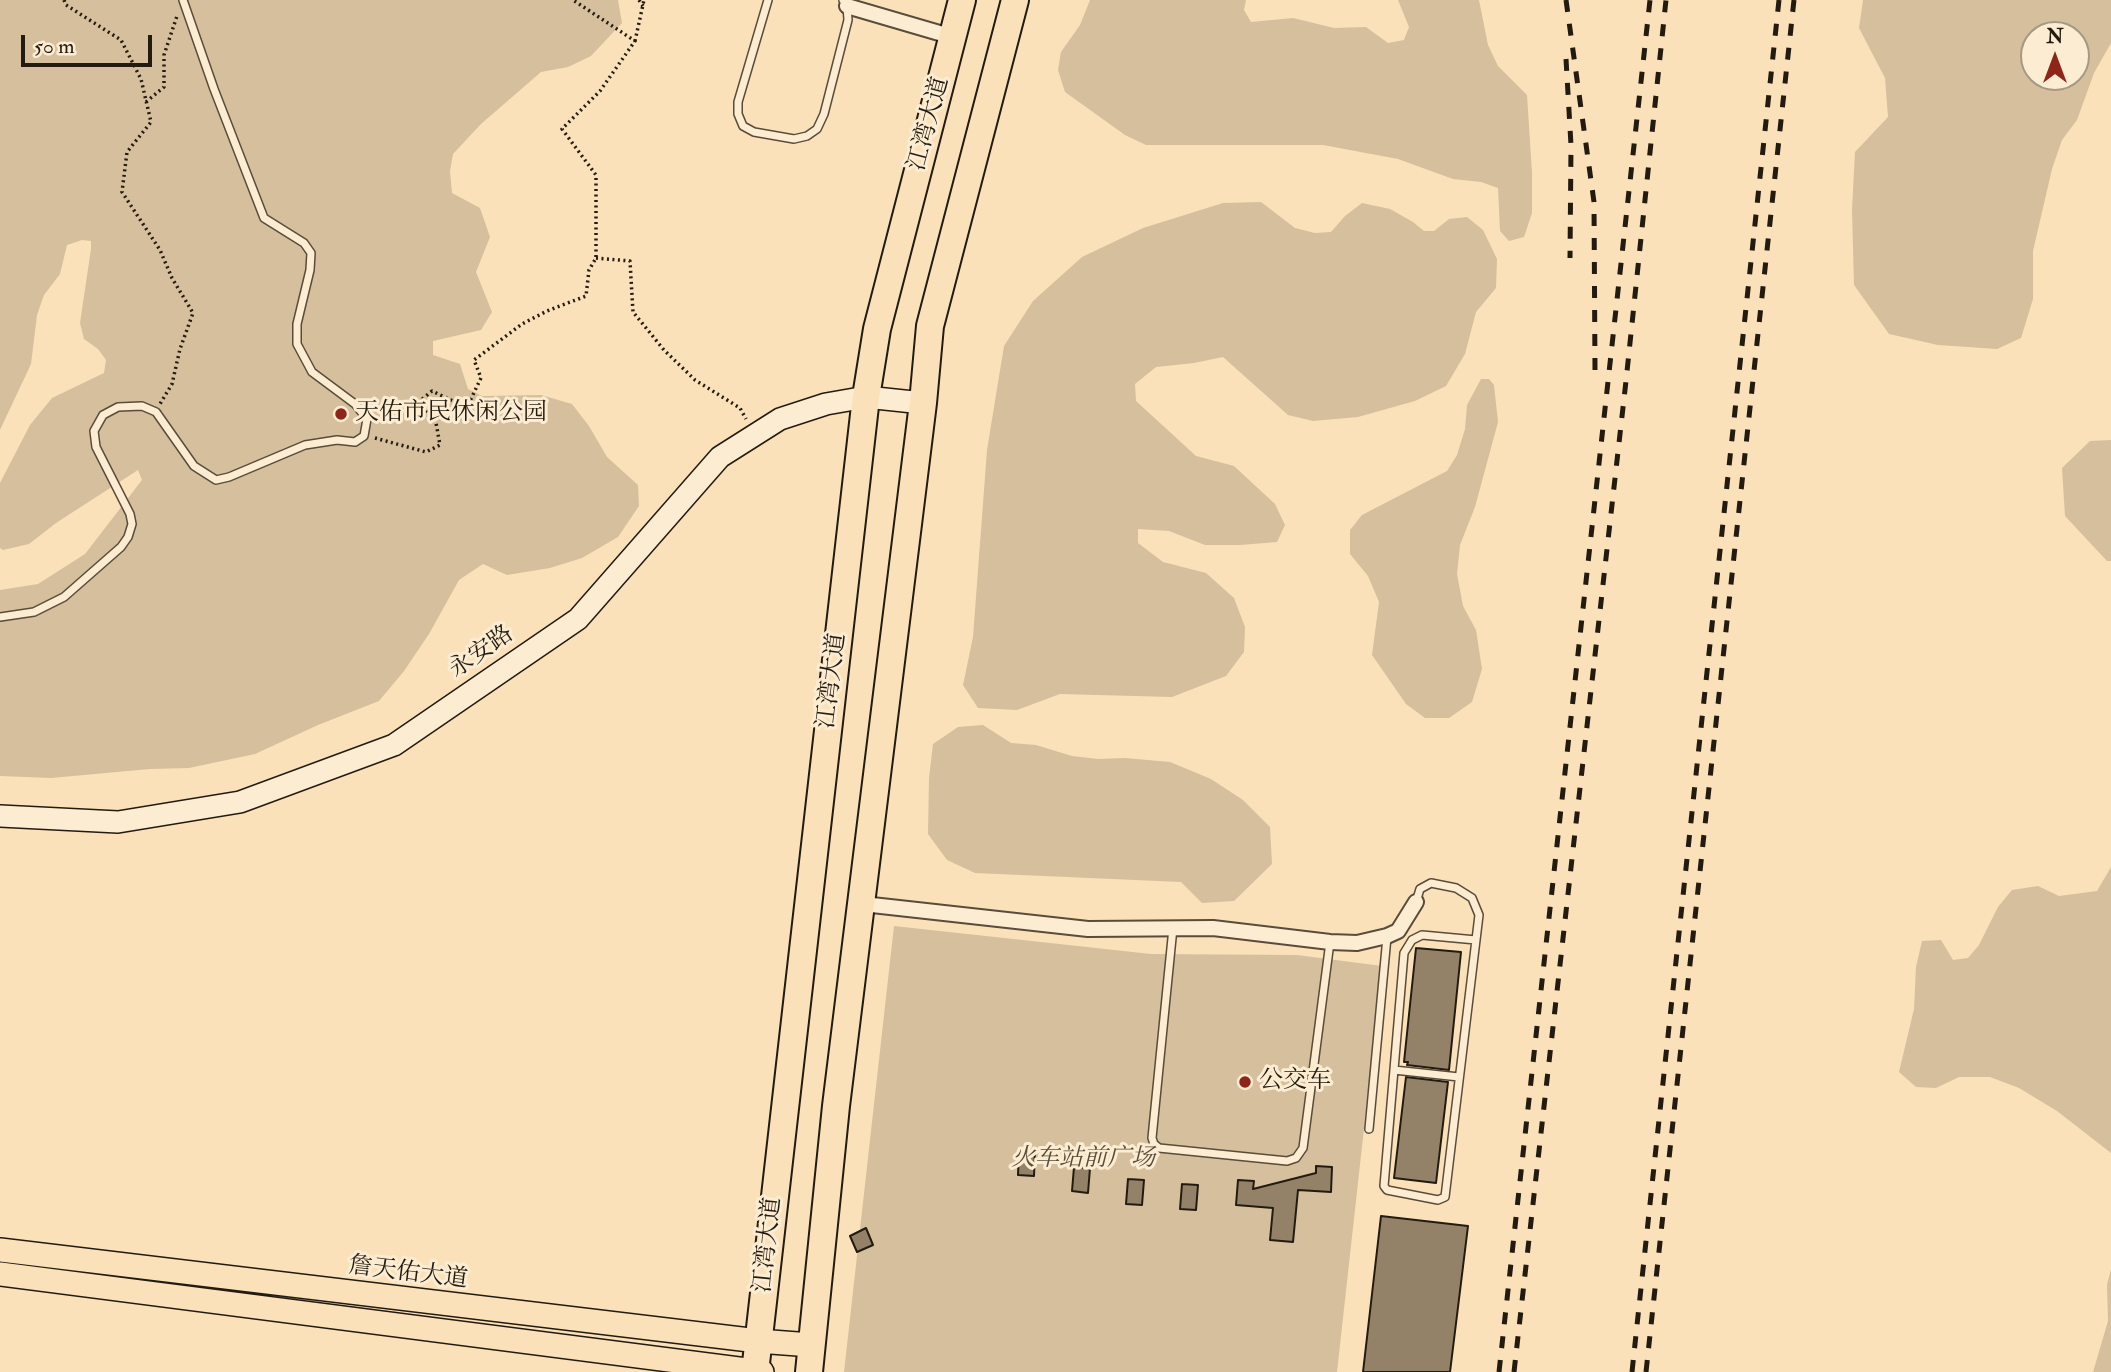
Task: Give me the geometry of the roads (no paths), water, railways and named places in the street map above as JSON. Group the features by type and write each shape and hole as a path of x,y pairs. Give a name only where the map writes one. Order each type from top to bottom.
{"highway":[{"name":"江湾大道","path":"755,1372 866,397 877,329 962,0"},
{"name":"江湾大道","path":"809,1372 836,1106 863,904 930,326 1015,0"}],"main road":[{"name":"詹天佑大道","path":"0,1250 758,1341 811,1345"},
{"path":"0,1274 762,1372"}],"street":[{"path":"845,3 953,37"},
{"name":"永安路","path":"0,816 118,822 240,802 394,745 578,619 720,457 780,419 826,404 866,397 923,403"},
{"path":"863,904 1088,929 1213,928 1357,943 1398,931 1416,902"}],"lane":[{"path":"768,0 738,102 738,114 743,126 754,132 794,139 807,136 817,129 824,114 848,20 845,3"},
{"path":"0,617 34,612 64,597 121,547 128,537 132,524 131,514 96,447 94,431 103,415 118,407 142,406 156,412 194,466 216,480 229,478 305,444 337,440 355,442 364,436 367,419 355,404 312,372 297,344 297,324 310,270 311,254 304,243 264,218 214,89 184,1"},
{"path":"1416,902 1420,889 1430,883 1456,888 1472,898 1479,915 1476,940 1459,1077 1445,1197 1438,1200 1387,1190 1384,1186 1404,953 1412,940 1422,935 1476,940"},
{"path":"1173,928 1152,1138 1154,1144 1159,1148 1287,1161 1297,1158 1303,1148 1330,942"},
{"path":"1368,1129 1387,936"},
{"path":"1394,1070 1459,1077"}],"railway":[{"path":"1566,0 1594,202 1595,371"},
{"path":"1499,1372 1650,0"},
{"path":"1514,1372 1626,381 1666,0"},
{"path":"1632,1372 1779,0"},
{"path":"1646,1372 1794,0"},
{"path":"1566,59 1571,145 1570,258"}],"place":[{"name":"天佑市民休闲公园","path":"341,414"},
{"name":"公交车","path":"1245,1082"}],"park label":[{"name":"火车站前广场","path":"1083,1160"}]}
